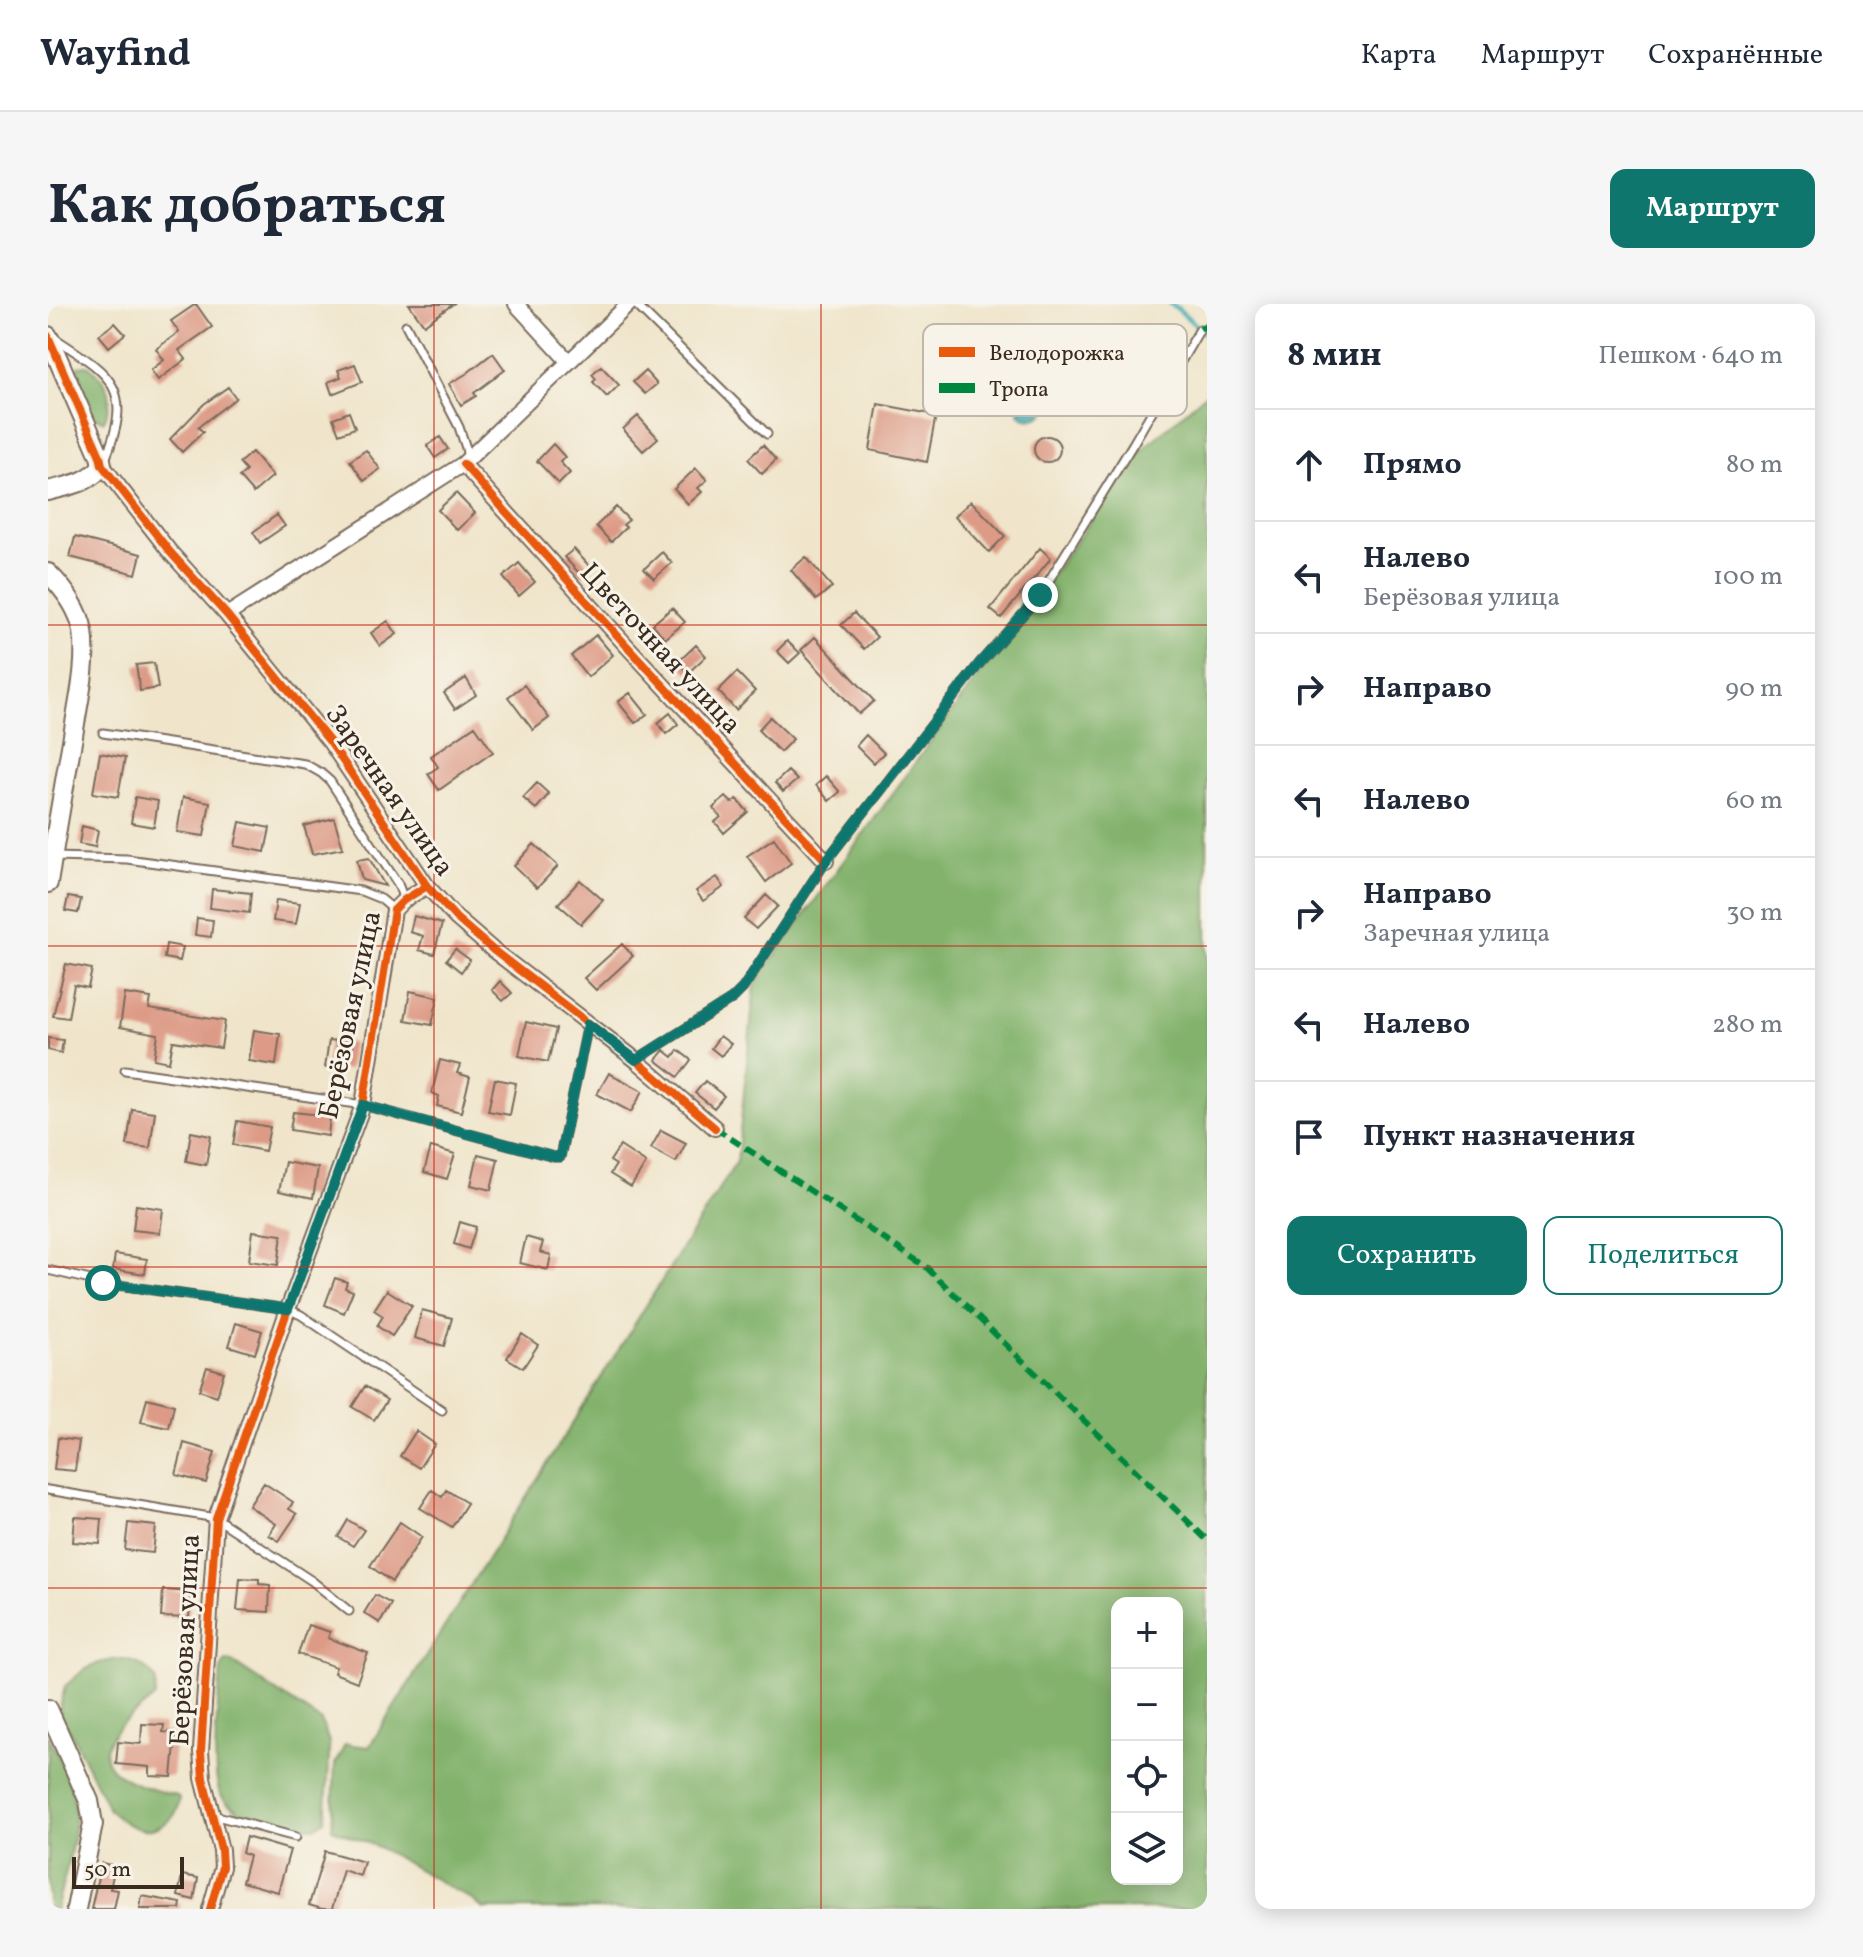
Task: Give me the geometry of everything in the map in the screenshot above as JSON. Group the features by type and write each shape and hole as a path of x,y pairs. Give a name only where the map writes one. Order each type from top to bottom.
{"street":[{"path":"516,304 569,362"},
{"path":"227,615 466,462 632,304"},
{"name":"Заречная улица","path":"48,335 102,465 170,552 227,615 330,742 427,886 456,918 636,1060 715,1128"},
{"name":"Цветочная улица","path":"466,462 636,657 826,861"},
{"path":"48,491 86,480 97,473 102,465"},
{"path":"48,573 74,607 82,628 85,652 48,883"},
{"name":"Берёзовая улица","path":"210,1909 222,1867 221,1850 203,1778 201,1751 216,1518 363,1105 399,905 427,886"},
{"path":"48,1709 89,1801 93,1824 76,1909"}],"lane":[{"path":"632,304 767,434"},
{"path":"406,325 459,427 466,448 466,462"},
{"path":"1187,351 1200,329"},
{"path":"48,335 99,368 109,379 119,412 115,434 102,465"},
{"path":"636,1060 732,999 743,988 826,861 979,664 1040,595 1149,416"},
{"path":"52,857 127,859 361,891 399,905 398,884 330,781 321,773 305,764 103,733"},
{"path":"125,1070 363,1105 560,1157 588,1024"},
{"path":"48,1270 103,1283 288,1309 442,1410"},
{"path":"48,1490 216,1518 312,1581 349,1611"},
{"path":"211,1815 296,1837"}],"green space":[{"path":"88,365 106,384 110,396 104,421 94,417 78,385 75,371 79,366"},
{"path":"1207,393 1207,1909 483,1909 378,1847 332,1829 335,1764 345,1744 369,1747 737,1161 755,983 1144,448 1181,416 1187,416 1187,410"},
{"path":"118,1659 140,1665 156,1680 155,1697 118,1729 109,1741 106,1753 116,1773 179,1799 172,1818 155,1828 134,1827 109,1810 60,1716 65,1686 84,1670"},
{"path":"226,1661 321,1721 329,1742 329,1762 324,1820 317,1827 278,1824 250,1816 237,1810 220,1793 216,1733 221,1669"},
{"path":"48,1735 71,1786 75,1816 68,1864 56,1909 48,1909"}],"building":[{"path":"196,304 212,327 179,350 186,359 158,380 151,370 164,360 156,349 179,332 171,321"},
{"path":"409,304 453,304 424,325"},
{"path":"115,323 125,334 109,347 99,335"},
{"path":"493,353 505,370 461,405 449,384"},
{"path":"355,364 362,382 332,394 328,382 341,377 338,370"},
{"path":"601,366 619,385 607,397 593,382 596,379 592,374"},
{"path":"645,371 657,384 645,394 633,382"},
{"path":"228,387 236,398 198,427 203,432 182,452 170,439 204,404"},
{"path":"878,404 923,413 923,416 936,416 927,462 870,450"},
{"path":"349,412 355,428 339,434 333,418"},
{"path":"638,416 658,438 643,451 623,429"},
{"path":"1047,436 1056,440 1060,449 1056,458 1047,462 1038,458 1034,449 1038,440"},
{"path":"440,437 448,449 435,458 427,446"},
{"path":"553,444 565,457 560,462 570,473 559,484 537,461"},
{"path":"763,445 776,460 762,474 748,459"},
{"path":"366,450 380,469 364,481 350,461"},
{"path":"252,452 273,476 253,493 239,477 246,471 239,463"},
{"path":"696,468 707,480 698,488 702,492 688,504 674,489"},
{"path":"456,493 475,513 457,530 438,510"},
{"path":"971,501 1005,536 989,552 955,516"},
{"path":"616,507 629,520 611,542 596,526"},
{"path":"277,515 285,526 260,543 253,532"},
{"path":"75,537 141,554 136,574 70,557"},
{"path":"1040,548 1051,558 1001,618 990,609"},
{"path":"574,549 591,568 582,576 564,557"},
{"path":"662,552 672,563 654,579 644,569"},
{"path":"806,557 832,587 816,600 791,570"},
{"path":"519,563 535,582 519,596 503,577"},
{"path":"672,608 685,622 665,639 653,624"},
{"path":"854,613 877,637 864,649 841,625"},
{"path":"388,621 397,634 380,646 371,633"},
{"path":"596,635 613,655 588,677 571,656"},
{"path":"815,637 874,701 859,714 801,650"},
{"path":"787,641 800,653 789,663 777,651"},
{"path":"696,645 706,656 688,673 678,662"},
{"path":"154,663 158,688 140,691 136,665"},
{"path":"737,672 755,691 736,710 718,691"},
{"path":"466,678 476,695 455,709 444,693"},
{"path":"524,685 549,718 533,730 508,697"},
{"path":"630,693 647,714 635,723 618,702"},
{"path":"670,713 678,724 666,734 658,723"},
{"path":"770,717 793,739 780,752 758,730"},
{"path":"475,726 493,752 439,790 428,774 438,767 431,756"},
{"path":"866,735 884,753 873,763 856,746"},
{"path":"100,753 125,758 118,797 93,793"},
{"path":"788,771 797,780 783,792 775,783"},
{"path":"826,776 840,792 829,801 816,785"},
{"path":"537,783 549,794 536,809 523,798"},
{"path":"135,797 158,801 154,827 131,823"},
{"path":"183,797 210,802 204,836 177,832"},
{"path":"726,797 732,803 737,799 748,812 724,833 715,822 721,817 713,808"},
{"path":"334,818 343,848 312,854 304,826"},
{"path":"240,822 270,828 265,852 235,846"},
{"path":"82,826 98,830 95,847 79,844"},
{"path":"774,838 791,863 766,882 747,856"},
{"path":"534,844 558,866 537,888 514,866"},
{"path":"369,858 385,886 362,880 357,860"},
{"path":"717,877 724,887 703,901 696,891"},
{"path":"580,880 603,900 581,924 558,904"},
{"path":"212,889 251,893 249,913 210,908"},
{"path":"766,895 778,906 756,929 744,919"},
{"path":"68,897 81,899 78,913 65,911"},
{"path":"276,900 300,903 296,924 273,921"},
{"path":"414,916 442,924 434,954 419,950 423,936 410,932"},
{"path":"197,918 213,920 211,937 195,935"},
{"path":"166,944 183,947 180,961 164,958"},
{"path":"622,944 633,956 596,990 584,978"},
{"path":"455,949 470,960 461,972 446,960"},
{"path":"66,964 92,969 88,988 74,985 68,1018 53,1016"},
{"path":"500,981 512,993 503,1001 492,990"},
{"path":"410,991 438,997 432,1025 405,1020"},
{"path":"125,994 151,998 149,1009 225,1021 221,1048 173,1041 169,1062 154,1059 158,1034 120,1027"},
{"path":"526,1022 556,1029 548,1062 519,1056"},
{"path":"254,1030 280,1034 276,1065 249,1061"},
{"path":"720,1036 731,1044 721,1056 711,1048"},
{"path":"48,1038 63,1040 61,1053 48,1050"},
{"path":"329,1040 353,1043 349,1070 325,1067"},
{"path":"664,1050 673,1057 678,1050 691,1060 678,1077 656,1060"},
{"path":"440,1060 460,1065 457,1073 470,1077 461,1112 437,1106 439,1096 432,1093"},
{"path":"609,1073 643,1091 631,1112 597,1094"},
{"path":"495,1079 516,1083 510,1115 488,1111"},
{"path":"705,1081 724,1096 714,1108 695,1093"},
{"path":"132,1109 155,1112 150,1148 127,1145"},
{"path":"293,1112 330,1116 328,1136 290,1130"},
{"path":"237,1121 270,1127 265,1151 233,1145"},
{"path":"661,1130 686,1143 676,1162 651,1148"},
{"path":"191,1132 211,1136 206,1165 186,1161"},
{"path":"620,1146 646,1163 631,1187 610,1174 616,1165 610,1161"},
{"path":"431,1147 455,1154 447,1179 424,1172"},
{"path":"478,1154 498,1159 491,1190 471,1185"},
{"path":"285,1162 318,1168 313,1198 279,1191"},
{"path":"136,1205 163,1209 160,1233 133,1230"},
{"path":"460,1222 476,1227 469,1249 454,1244"},
{"path":"253,1231 282,1235 278,1265 249,1261"},
{"path":"526,1237 543,1242 540,1252 551,1255 548,1270 520,1263"},
{"path":"115,1254 147,1259 145,1274 113,1269"},
{"path":"335,1278 347,1282 345,1288 353,1291 344,1313 325,1305"},
{"path":"387,1290 412,1306 392,1336 377,1326 383,1316 374,1310"},
{"path":"422,1310 452,1318 444,1346 415,1338"},
{"path":"236,1323 262,1331 255,1354 229,1346"},
{"path":"522,1334 538,1345 523,1368 507,1358"},
{"path":"207,1367 224,1372 217,1396 199,1390"},
{"path":"365,1386 387,1400 374,1420 352,1407"},
{"path":"147,1398 174,1405 169,1428 141,1422"},
{"path":"416,1431 435,1444 419,1468 400,1456"},
{"path":"58,1438 79,1441 75,1471 54,1469"},
{"path":"184,1443 215,1452 206,1483 176,1475"},
{"path":"264,1483 293,1502 289,1509 297,1514 279,1541 269,1535 276,1524 249,1506"},
{"path":"432,1490 442,1497 446,1490 467,1503 452,1527 420,1508"},
{"path":"75,1517 102,1519 100,1544 73,1542"},
{"path":"348,1520 364,1530 353,1546 338,1537"},
{"path":"400,1522 422,1537 392,1582 370,1566"},
{"path":"128,1523 156,1526 153,1553 125,1550"},
{"path":"240,1578 259,1579 259,1584 270,1585 269,1612 237,1610"},
{"path":"163,1590 191,1592 189,1618 161,1617"},
{"path":"375,1595 391,1604 380,1623 364,1613"},
{"path":"308,1625 330,1632 328,1638 368,1653 357,1682 334,1673 336,1667 298,1654"},
{"path":"142,1724 164,1725 163,1732 176,1733 172,1777 150,1776 150,1767 116,1764 118,1742 141,1744"},
{"path":"246,1837 290,1850 278,1892 242,1882 249,1856 242,1853"},
{"path":"325,1851 364,1862 360,1876 343,1870 332,1909 309,1905"},
{"path":"101,1863 115,1866 110,1889 118,1890 114,1909 91,1909"},
{"path":"182,1875 198,1878 194,1900 178,1896"},
{"path":"142,1896 181,1903 180,1909 140,1909"}],"waterway":[{"path":"1171,304 1207,335"}],"marked path":[{"path":"1200,329 1207,324"},
{"path":"715,1128 925,1266 1207,1540"}],"cycle path":[{"path":"48,336 102,465 170,552 227,615 330,742 427,886 456,918 493,950 636,1060 715,1128"},
{"path":"463,464 826,861"},
{"path":"210,1909 222,1867 221,1850 203,1778 201,1751 216,1518 363,1105 394,910 427,886"}],"route":[{"path":"103,1283 288,1309 363,1105 560,1157 588,1024 636,1060 732,999 743,988 826,861 979,664 1040,595"}]}
